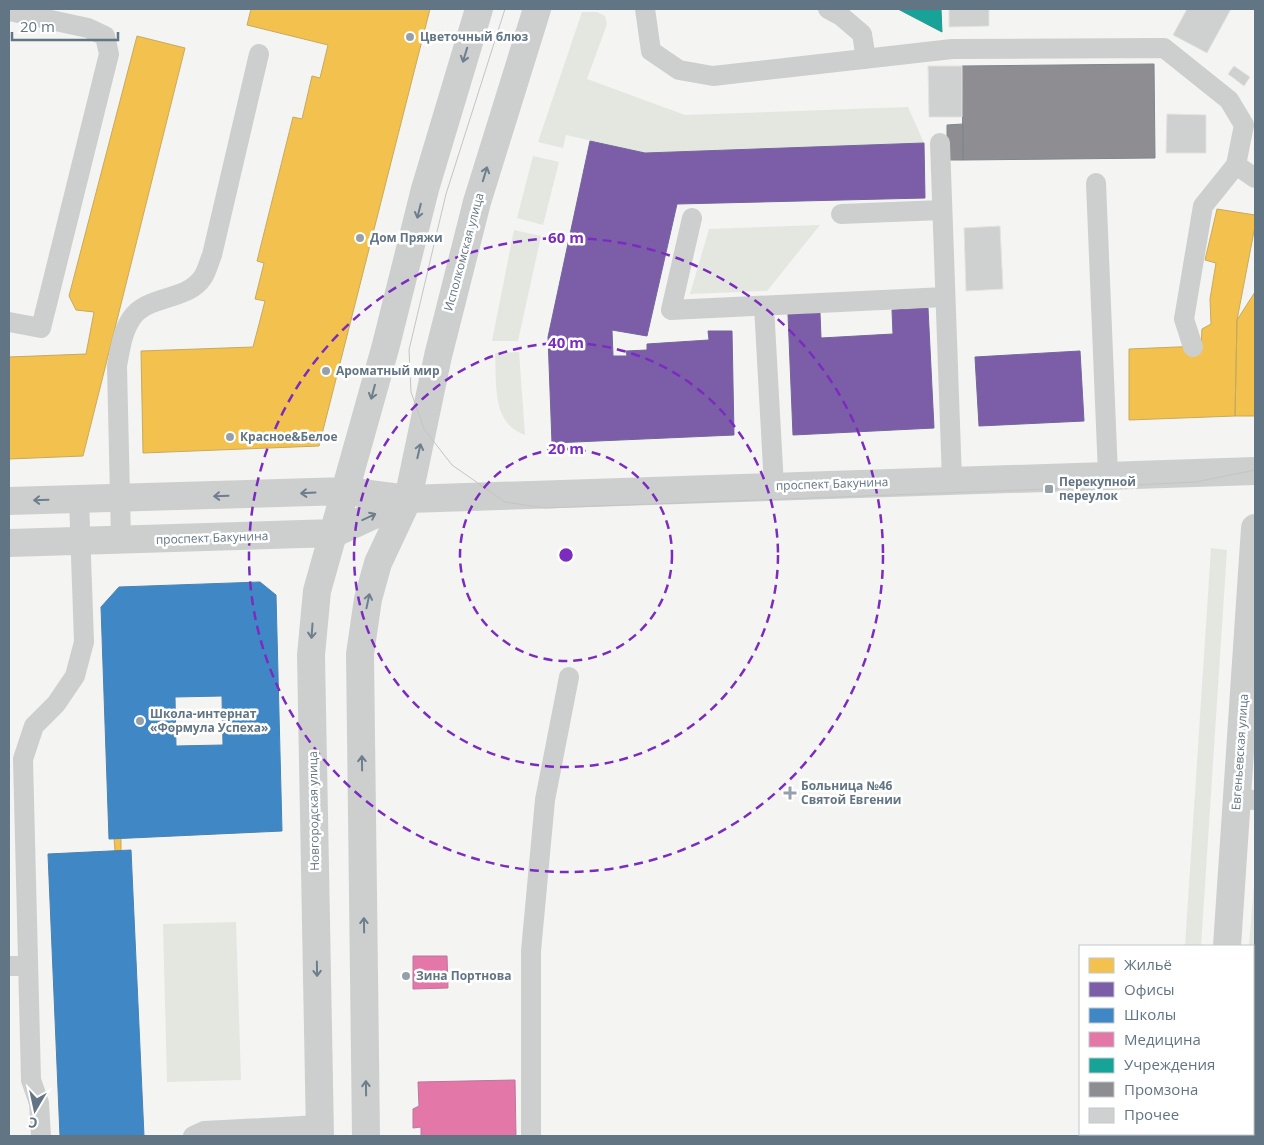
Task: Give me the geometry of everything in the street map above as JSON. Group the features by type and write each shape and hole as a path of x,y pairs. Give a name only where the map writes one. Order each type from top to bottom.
{"street":[{"path":"346,491 425,189 479,9"},
{"name":"Исполкомская улица","path":"408,499 438,356 477,202 538,9"},
{"name":"проспект Бакунина","path":"9,501 346,491 408,499 1255,470"},
{"name":"Новгородская улица","path":"320,1131 311,654 318,591 346,491"},
{"path":"366,1136 360,654 368,599 378,563 408,499"},
{"name":"проспект Бакунина","path":"9,543 335,533 408,499"},
{"name":"Евгеньевская улица","path":"1227,945 1246,800 1255,528"}],"lane":[{"path":"645,9 650,51 679,70 713,76 952,49 1164,48 1229,100 1244,125 1236,165 1203,206 1184,319 1192,347"},
{"path":"828,9 841,16 862,34 866,59"},
{"path":"9,11 88,28 105,36 109,54 41,328 9,322"},
{"path":"121,540 117,366 121,341 132,317 149,303 187,291 202,278 212,255 259,54"},
{"path":"940,143 952,480"},
{"path":"1236,165 1255,178"},
{"path":"1096,183 1108,476"},
{"path":"842,214 942,210"},
{"path":"692,218 671,310 945,297"},
{"path":"764,306 774,486"},
{"path":"40,1136 39,1103 31,1080 18,966 23,759 34,726 56,704 76,676 84,642 79,499"},
{"path":"531,1136 531,951 544,800 569,677"},
{"path":"193,1136 204,1131 320,1131"}],"shaded area":[{"path":"582,12 597,12 605,16 607,24 587,79 685,115 908,107 924,143 645,153 566,135 563,148 538,142"},
{"path":"533,156 559,162 543,225 517,218"},
{"path":"820,225 767,291 690,294 709,229"},
{"path":"514,230 541,236 518,341 492,341"},
{"path":"519,352 525,435 514,429 506,421 501,412 496,389 495,353"},
{"path":"1211,548 1227,550 1201,945 1185,945"},
{"path":"1255,873 1255,964 1254,945 1249,945"},
{"path":"236,922 241,1080 167,1082 163,924"}],"building: Жильё":[{"path":"251,9 430,9 319,446 143,453 141,351 253,347 265,301 255,299 264,263 257,261 293,117 302,119 312,76 320,78 328,45 247,25"},
{"path":"137,36 185,48 83,456 9,459 9,357 86,354 94,312 76,310 69,296"},
{"path":"1217,209 1255,215 1255,226 1237,320 1235,416 1129,420 1129,349 1201,346 1202,329 1211,324 1210,299 1216,263 1205,260"},
{"path":"1255,292 1255,416 1235,416 1237,320"},
{"path":"114,838 121,838 121,851 115,851"}],"building: Офисы":[{"path":"590,141 645,153 924,143 925,198 677,204 647,336 612,330 613,356 627,356 626,351 647,350 647,344 709,340 708,331 732,331 734,435 552,443 548,337"},
{"path":"928,308 934,428 793,435 788,314 820,313 821,338 893,334 892,310"},
{"path":"1080,351 1084,421 979,426 975,357"}],"building: Школы":[{"name":"Школа-интернат «Формула Успеха»","path":"260,582 276,595 282,831 109,839 101,607 119,587","holes":["222,696 223,745 176,746 175,697"]},
{"path":"131,850 144,1136 60,1136 48,854"}],"building: Медицина":[{"path":"413,956 447,956 448,988 413,989"},
{"path":"515,1080 516,1136 421,1136 421,1127 413,1128 413,1109 419,1106 418,1082"}],"building: Учреждения":[{"path":"898,9 941,9 942,32"}],"building: Промзона":[{"path":"1154,64 1155,158 963,160 962,66"},
{"path":"963,124 963,160 947,160 947,125"}],"building: Прочее":[{"path":"949,9 989,9 989,26 949,27"},
{"path":"1187,9 1231,9 1207,53 1173,35"},
{"path":"928,66 962,66 962,117 929,117"},
{"path":"1234,66 1250,77 1244,86 1228,74"},
{"path":"1167,114 1206,115 1206,153 1166,153"},
{"path":"1000,226 1003,289 966,291 964,228"}],"tram line":[{"path":"505,9 446,194 409,350 411,392 424,429 452,465 505,502 545,508 1049,489 1196,482 1255,470"}],"place":[{"name":"Цветочный блюз","path":"410,37"},
{"name":"Дом Пряжи","path":"360,238"},
{"name":"Ароматный мир","path":"326,371"},
{"name":"Красное&Белое","path":"230,437"},
{"name":"Перекупной переулок","path":"1049,489"},
{"name":"Школа-интернат «Формула Успеха»","path":"140,721"},
{"name":"Больница №46 Святой Евгении","path":"790,793"},
{"name":"Зина Портнова","path":"406,976"}]}
